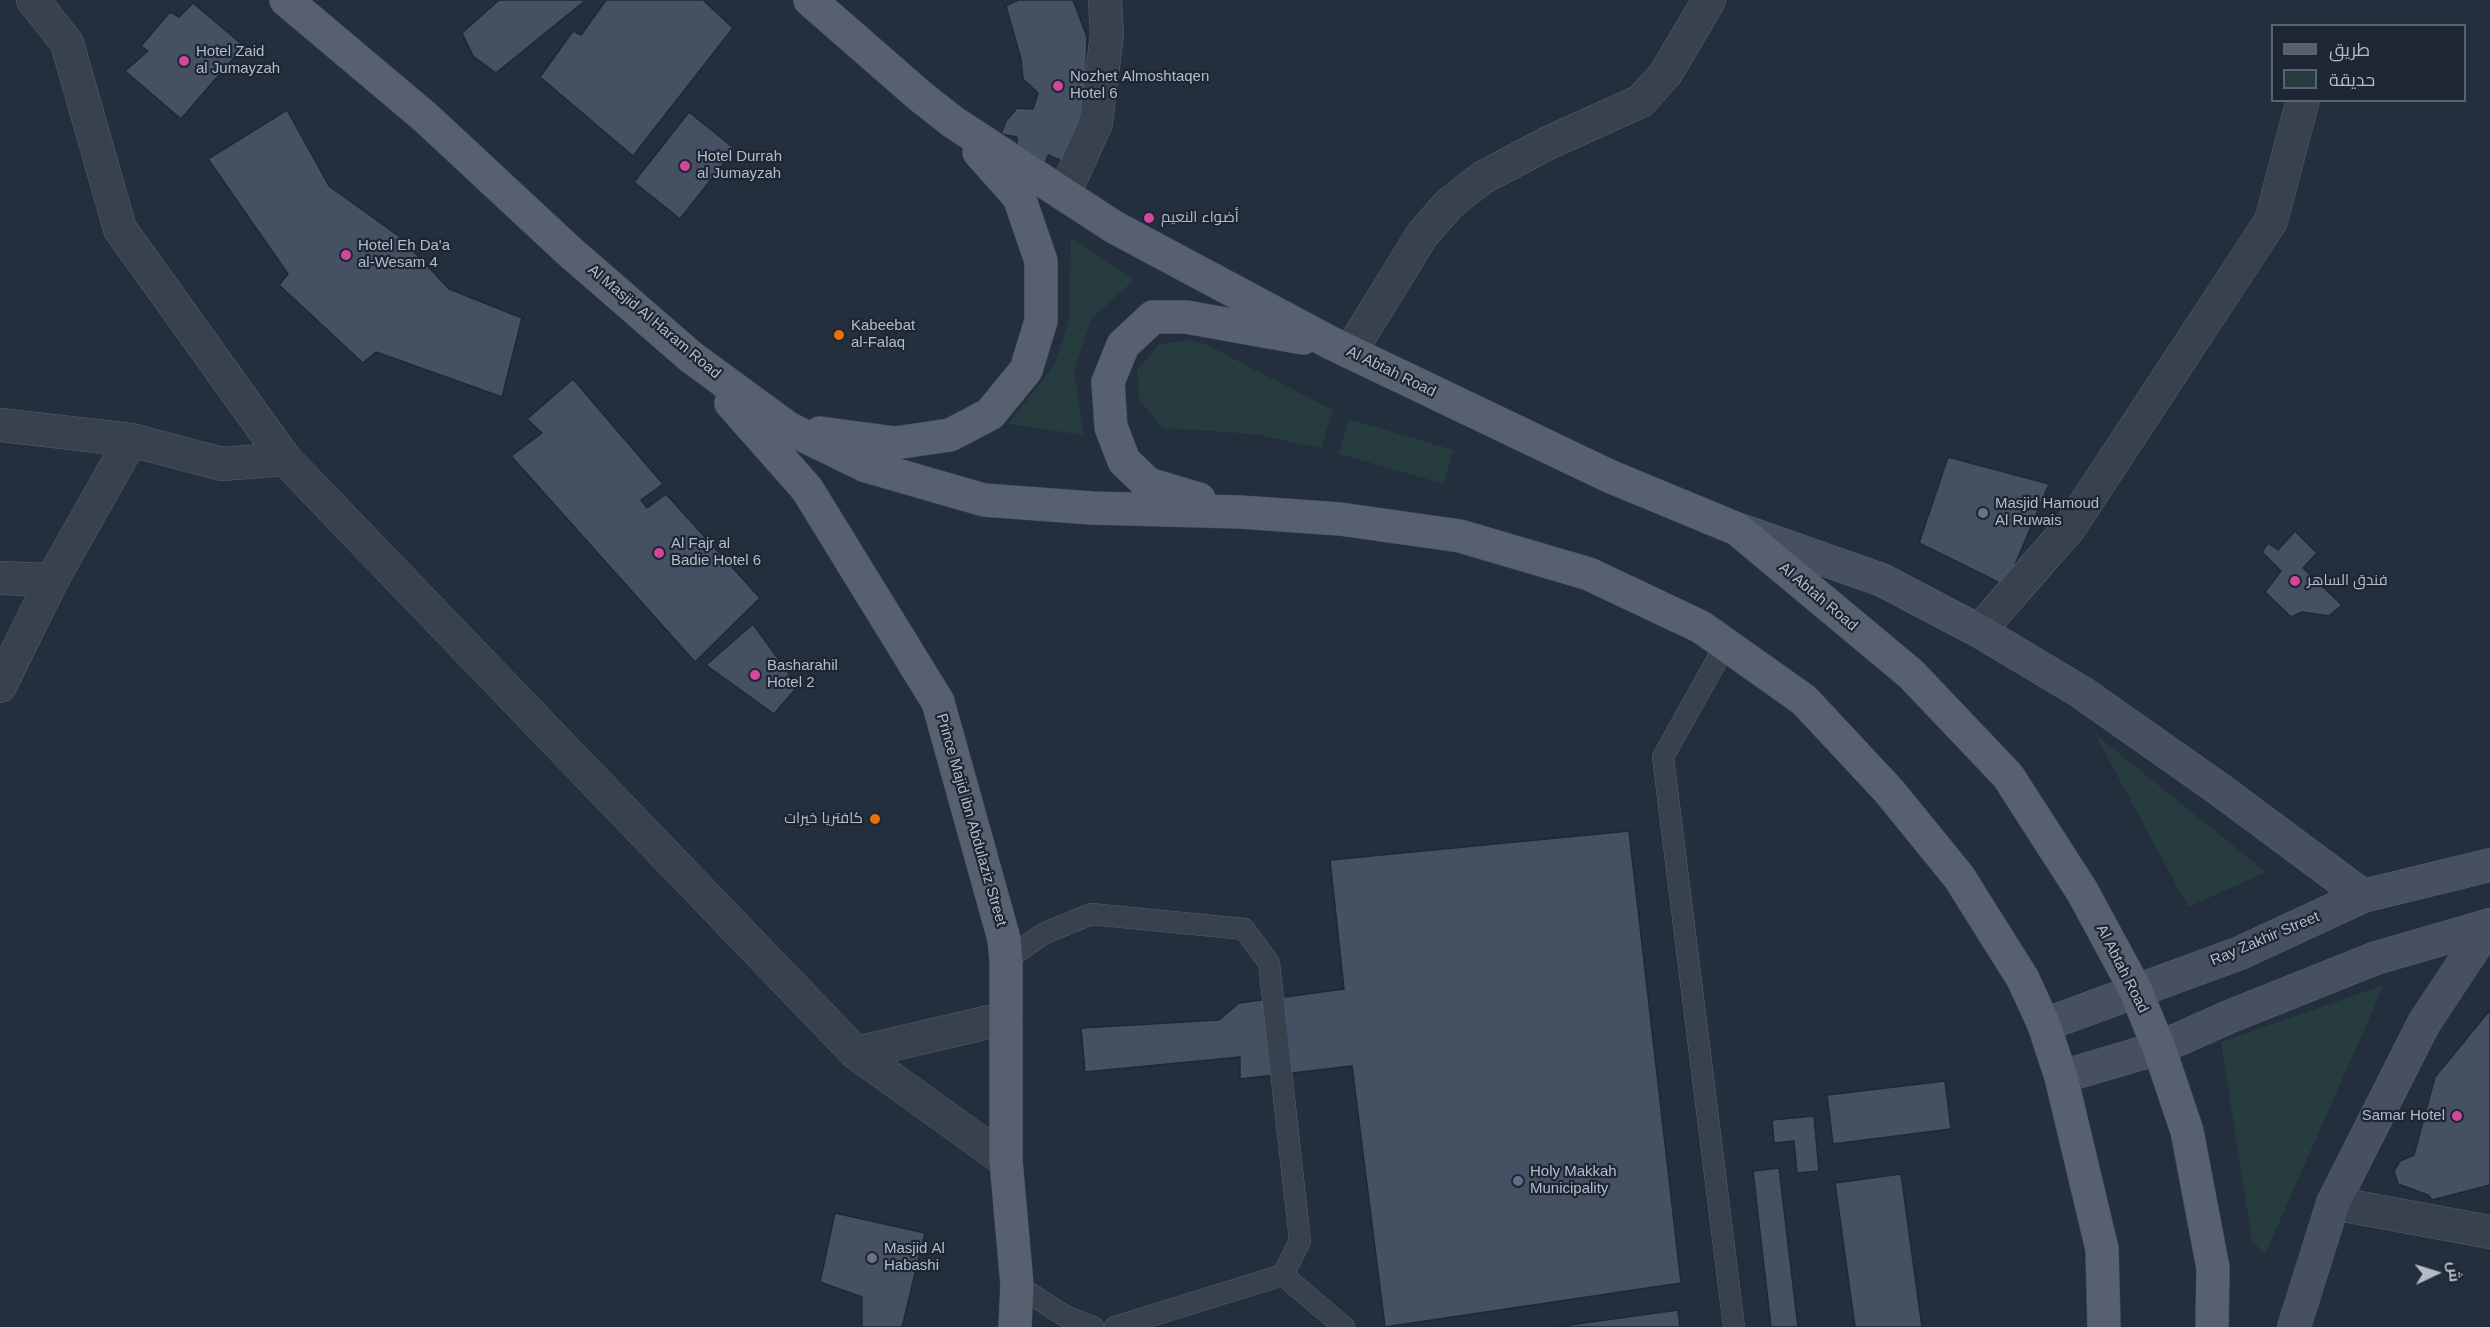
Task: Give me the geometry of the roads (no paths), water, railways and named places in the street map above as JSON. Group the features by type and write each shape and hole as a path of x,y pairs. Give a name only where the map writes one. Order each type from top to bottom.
{"main road":[{"name":"Al Masjid Al Haram Road","path":"286,0 424,117 569,251 691,357 788,428 866,465 984,500 1092,508 1240,512"},
{"path":"810,0 953,123 1064,194"},
{"path":"788,428 895,443 950,435 990,414 1026,370 1041,321 1041,261 1019,197 953,123"},
{"name":"Al Abtah Road","path":"1064,194 1114,227 1341,348 1609,476 1737,529 1911,674 2008,776 2082,891 2135,989 2159,1048 2187,1131 2213,1268 2212,1327"},
{"path":"1341,348 1186,317 1153,317 1123,345 1108,382 1111,427 1124,461 1148,484 1240,512 1340,519 1460,536 1589,573 1701,627 1804,700 1889,791 1959,877 2023,979 2044,1025 2061,1077 2102,1249 2104,1327"},
{"name":"Prince Majid ibn Abdulaziz Street","path":"691,357 807,489 938,702 1004,939 1006,960 1006,1161 1017,1286 1015,1327"},
{"path":"1737,529 1882,580 1979,631 2081,692 2220,789 2363,896"},
{"name":"Ray Zakhir Street","path":"2044,1025 2135,989 2240,953 2363,896 2490,865"},
{"path":"2061,1077 2159,1048 2231,1016 2376,958 2490,925"},
{"path":"2294,1327 2333,1203 2424,1023 2490,925"}],"street":[{"path":"33,0 67,43 120,229 285,459 856,1053 1006,1161"},
{"path":"1064,194 1096,123 1107,34 1105,0"},
{"path":"1341,348 1422,235 1449,204 1491,173 1548,142 1641,101 1666,73 1709,0"},
{"path":"1979,631 2070,527 2271,221 2302,102"},
{"path":"0,425 131,440 222,464 285,459"},
{"path":"0,686 52,580 131,440"},
{"path":"0,578 52,580"},
{"path":"856,1053 1006,1018"},
{"path":"2333,1203 2490,1232"}],"lane":[{"path":"1726,644 1663,758 1734,1327"},
{"path":"1006,960 1043,934 1091,914 1244,929 1269,963 1300,1240 1283,1275 1115,1327"},
{"path":"1283,1275 1344,1327"},
{"path":"1017,1286 1065,1316 1093,1327"}],"place":[{"name":"Hotel Zaid al Jumayzah","path":"184,61"},
{"name":"Nozhet Almoshtaqen Hotel 6","path":"1058,86"},
{"name":"Hotel Durrah al Jumayzah","path":"685,166"},
{"name":"أضواء النعيم","path":"1149,218"},
{"name":"Hotel Eh Da'a al-Wesam 4","path":"346,255"},
{"name":"Kabeebat al-Falaq","path":"839,335"},
{"name":"Masjid Hamoud Al Ruwais","path":"1983,513"},
{"name":"Al Fajr al Badie Hotel 6","path":"659,553"},
{"name":"فندق الساهر","path":"2295,581"},
{"name":"Basharahil Hotel 2","path":"755,675"},
{"name":"كافتريا خيرات","path":"875,819"},
{"name":"Samar Hotel","path":"2457,1116"},
{"name":"Holy Makkah Municipality","path":"1518,1181"},
{"name":"Masjid Al Habashi","path":"872,1258"}]}
